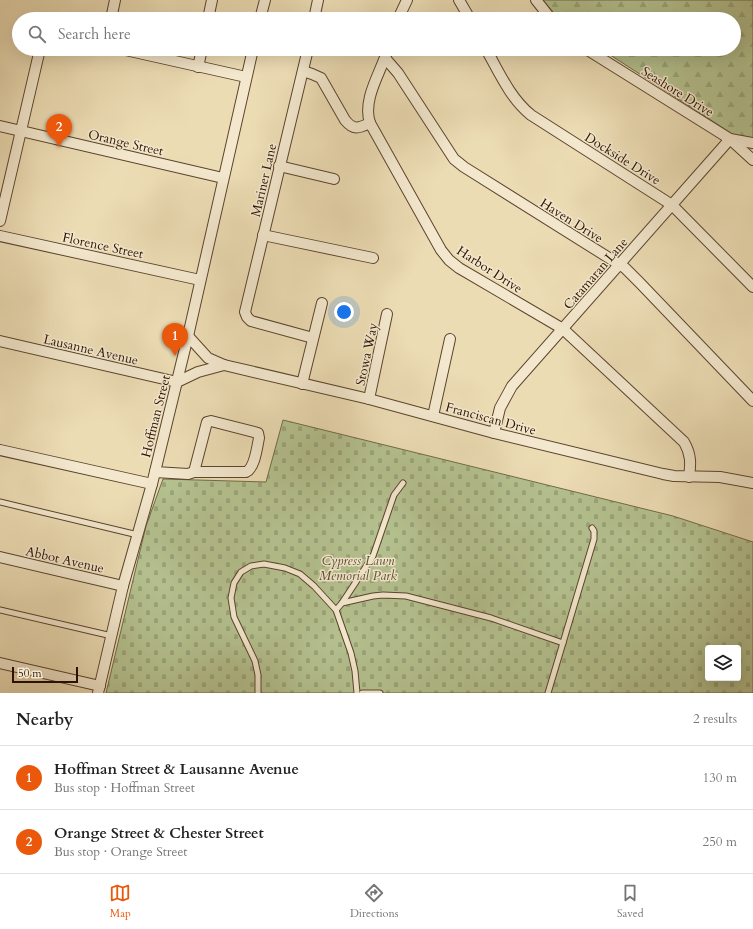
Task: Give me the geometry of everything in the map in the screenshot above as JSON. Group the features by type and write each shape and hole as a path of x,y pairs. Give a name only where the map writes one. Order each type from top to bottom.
{"street":[{"path":"112,12 115,0"},
{"path":"209,12 212,0"},
{"path":"261,12 264,0"},
{"path":"315,12 318,0"},
{"path":"401,12 407,0"},
{"path":"459,0 466,12"},
{"path":"536,0 545,12"},
{"path":"0,221 38,56"},
{"path":"151,56 246,77"},
{"path":"198,67 200,56"},
{"name":"Hoffman Street","path":"99,690 123,586 152,484 177,382 251,56"},
{"name":"Mariner Lane","path":"306,56 245,312 251,321 258,324 313,338"},
{"path":"302,72 317,75 321,78 345,120 349,125 358,128 370,123 368,116 368,100 386,56"},
{"name":"Haven Drive","path":"388,56 454,159 464,167 619,264 640,283 753,401"},
{"name":"Dockside Drive","path":"490,56 510,93 523,108 531,115 672,204 753,287"},
{"name":"Seashore Drive","path":"597,56 730,139 753,160"},
{"name":"Harbor Drive","path":"370,123 441,250 449,260 459,268 563,329 684,442 689,450 691,462 689,476"},
{"name":"Orange Street","path":"0,126 223,178"},
{"path":"730,139 753,143"},
{"name":"Catamaran Lane","path":"494,432 500,408 512,386 730,139"},
{"path":"279,166 334,179"},
{"path":"263,235 373,258"},
{"name":"Florence Street","path":"0,236 200,280"},
{"path":"302,384 322,303"},
{"name":"Stowa Way","path":"369,399 388,314"},
{"name":"Franciscan Drive","path":"188,336 208,358 224,365 369,399 663,474 674,476 720,477 753,483"},
{"path":"433,416 450,338"},
{"name":"Lausanne Avenue","path":"0,341 177,382"},
{"name":"Franciscan Drive","path":"177,382 198,372 224,365"},
{"path":"155,472 188,474 194,472 238,473 249,471 252,466 259,438 258,433 211,421 208,422 194,472"},
{"path":"0,450 152,484"},
{"name":"Abbot Avenue","path":"0,557 123,586"},
{"path":"0,663 99,690"}],"lane":[{"path":"336,610 373,556 394,495 403,483"},
{"path":"0,502 138,535"},
{"path":"548,693 594,539 594,531 592,528"},
{"path":"258,693 258,675 255,661 234,618 231,605 232,588 241,572 251,566 264,564 293,570 314,586 336,610 351,653 355,671 356,693"},
{"path":"342,603 378,595 406,596 491,618 563,643"},
{"path":"0,610 112,636"},
{"path":"362,693 380,693"}],"green space":[{"path":"543,0 753,0 753,138 734,135 612,56 741,56 741,12 553,12"},
{"name":"Cypress Lawn Memorial Park","path":"283,420 673,516 753,542 753,693 106,693 146,526 163,479 266,482"}],"place":[{"name":"Orange Street & Chester Street","path":"59,147"},
{"name":"Hoffman Street & Lausanne Avenue","path":"175,356"}]}
